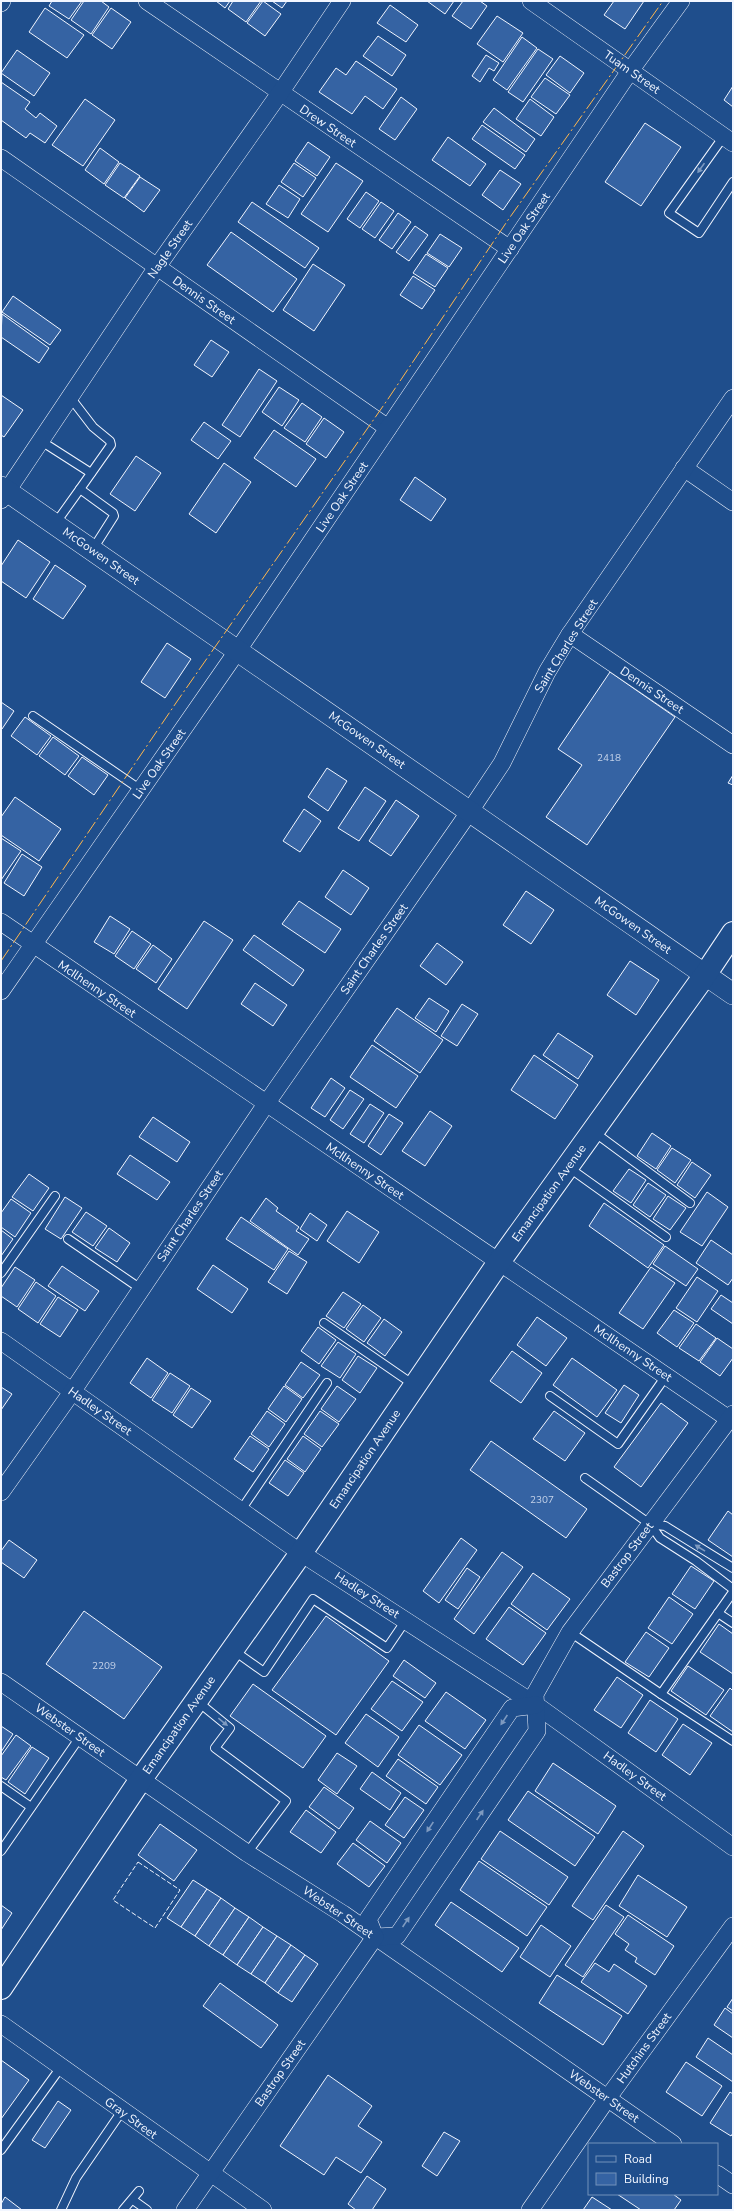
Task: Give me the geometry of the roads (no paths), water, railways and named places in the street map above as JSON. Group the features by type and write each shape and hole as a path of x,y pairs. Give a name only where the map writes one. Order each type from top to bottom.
{"main road":[{"name":"Emancipation Avenue","path":"1,1988 141,1779 301,1553 499,1262 705,975 733,933"}],"street":[{"name":"Drew Street","path":"147,1 510,249"},
{"name":"Nagle Street","path":"3,493 41,441 157,267 280,93 342,1"},
{"name":"Tuam Street","path":"531,1 728,139"},
{"name":"Live Oak Street","path":"1,991 238,650 630,71 681,1"},
{"name":"Dennis Street","path":"1,158 388,428"},
{"name":"Saint Charles Street","path":"1,1492 72,1392 266,1104 470,812 502,763 547,672 570,634 733,398"},
{"path":"684,468 733,502"},
{"name":"McGowen Street","path":"3,493 55,524 733,994"},
{"name":"Dennis Street","path":"570,634 733,745"},
{"name":"McIlhenny Street","path":"1,922 33,946 666,1376 731,1416"},
{"name":"Hadley Street","path":"1,1341 301,1553 536,1704 733,1847"},
{"name":"Bastrop Street","path":"186,2210 209,2174 375,1937 397,1936 537,1731 535,1694 570,1632 731,1416"},
{"name":"Webster Street","path":"1,1682 247,1852 343,1914 672,2143"},
{"path":"375,1937 368,1919 512,1708 536,1704"},
{"name":"Hutchins Street","path":"530,2210 607,2099 733,1926"},
{"name":"Gray Street","path":"1,2024 209,2174 263,2210"},
{"path":"718,2175 733,2186"}],"lane":[{"path":"728,139 669,213 699,232 733,182"},
{"path":"55,524 111,445 110,441 93,427 70,397"},
{"path":"41,441 91,473"},
{"path":"80,489 113,513 114,516 92,550"},
{"path":"33,716 141,790"},
{"path":"593,1132 690,1203"},
{"path":"567,1167 666,1237"},
{"path":"1,1274 55,1196"},
{"path":"68,1239 141,1288"},
{"path":"324,1323 415,1386"},
{"path":"550,1396 618,1444 666,1376"},
{"path":"241,1510 327,1383"},
{"path":"585,1478 650,1524 660,1538 696,1561 733,1589"},
{"path":"650,1524 665,1526 733,1568"},
{"path":"661,1694 733,1592"},
{"path":"232,1650 264,1672 313,1599 387,1648 406,1620"},
{"path":"718,1613 733,1623"},
{"path":"570,1632 733,1741"},
{"path":"197,1700 230,1728 214,1748 286,1801 247,1852"},
{"path":"1,1851 80,1737"},
{"path":"1,1786 31,1807"},
{"path":"1,2150 61,2067"},
{"path":"61,2210 76,2178 122,2111"},
{"path":"123,2210 133,2200 139,2191"},
{"path":"133,2200 147,2210"}]}
